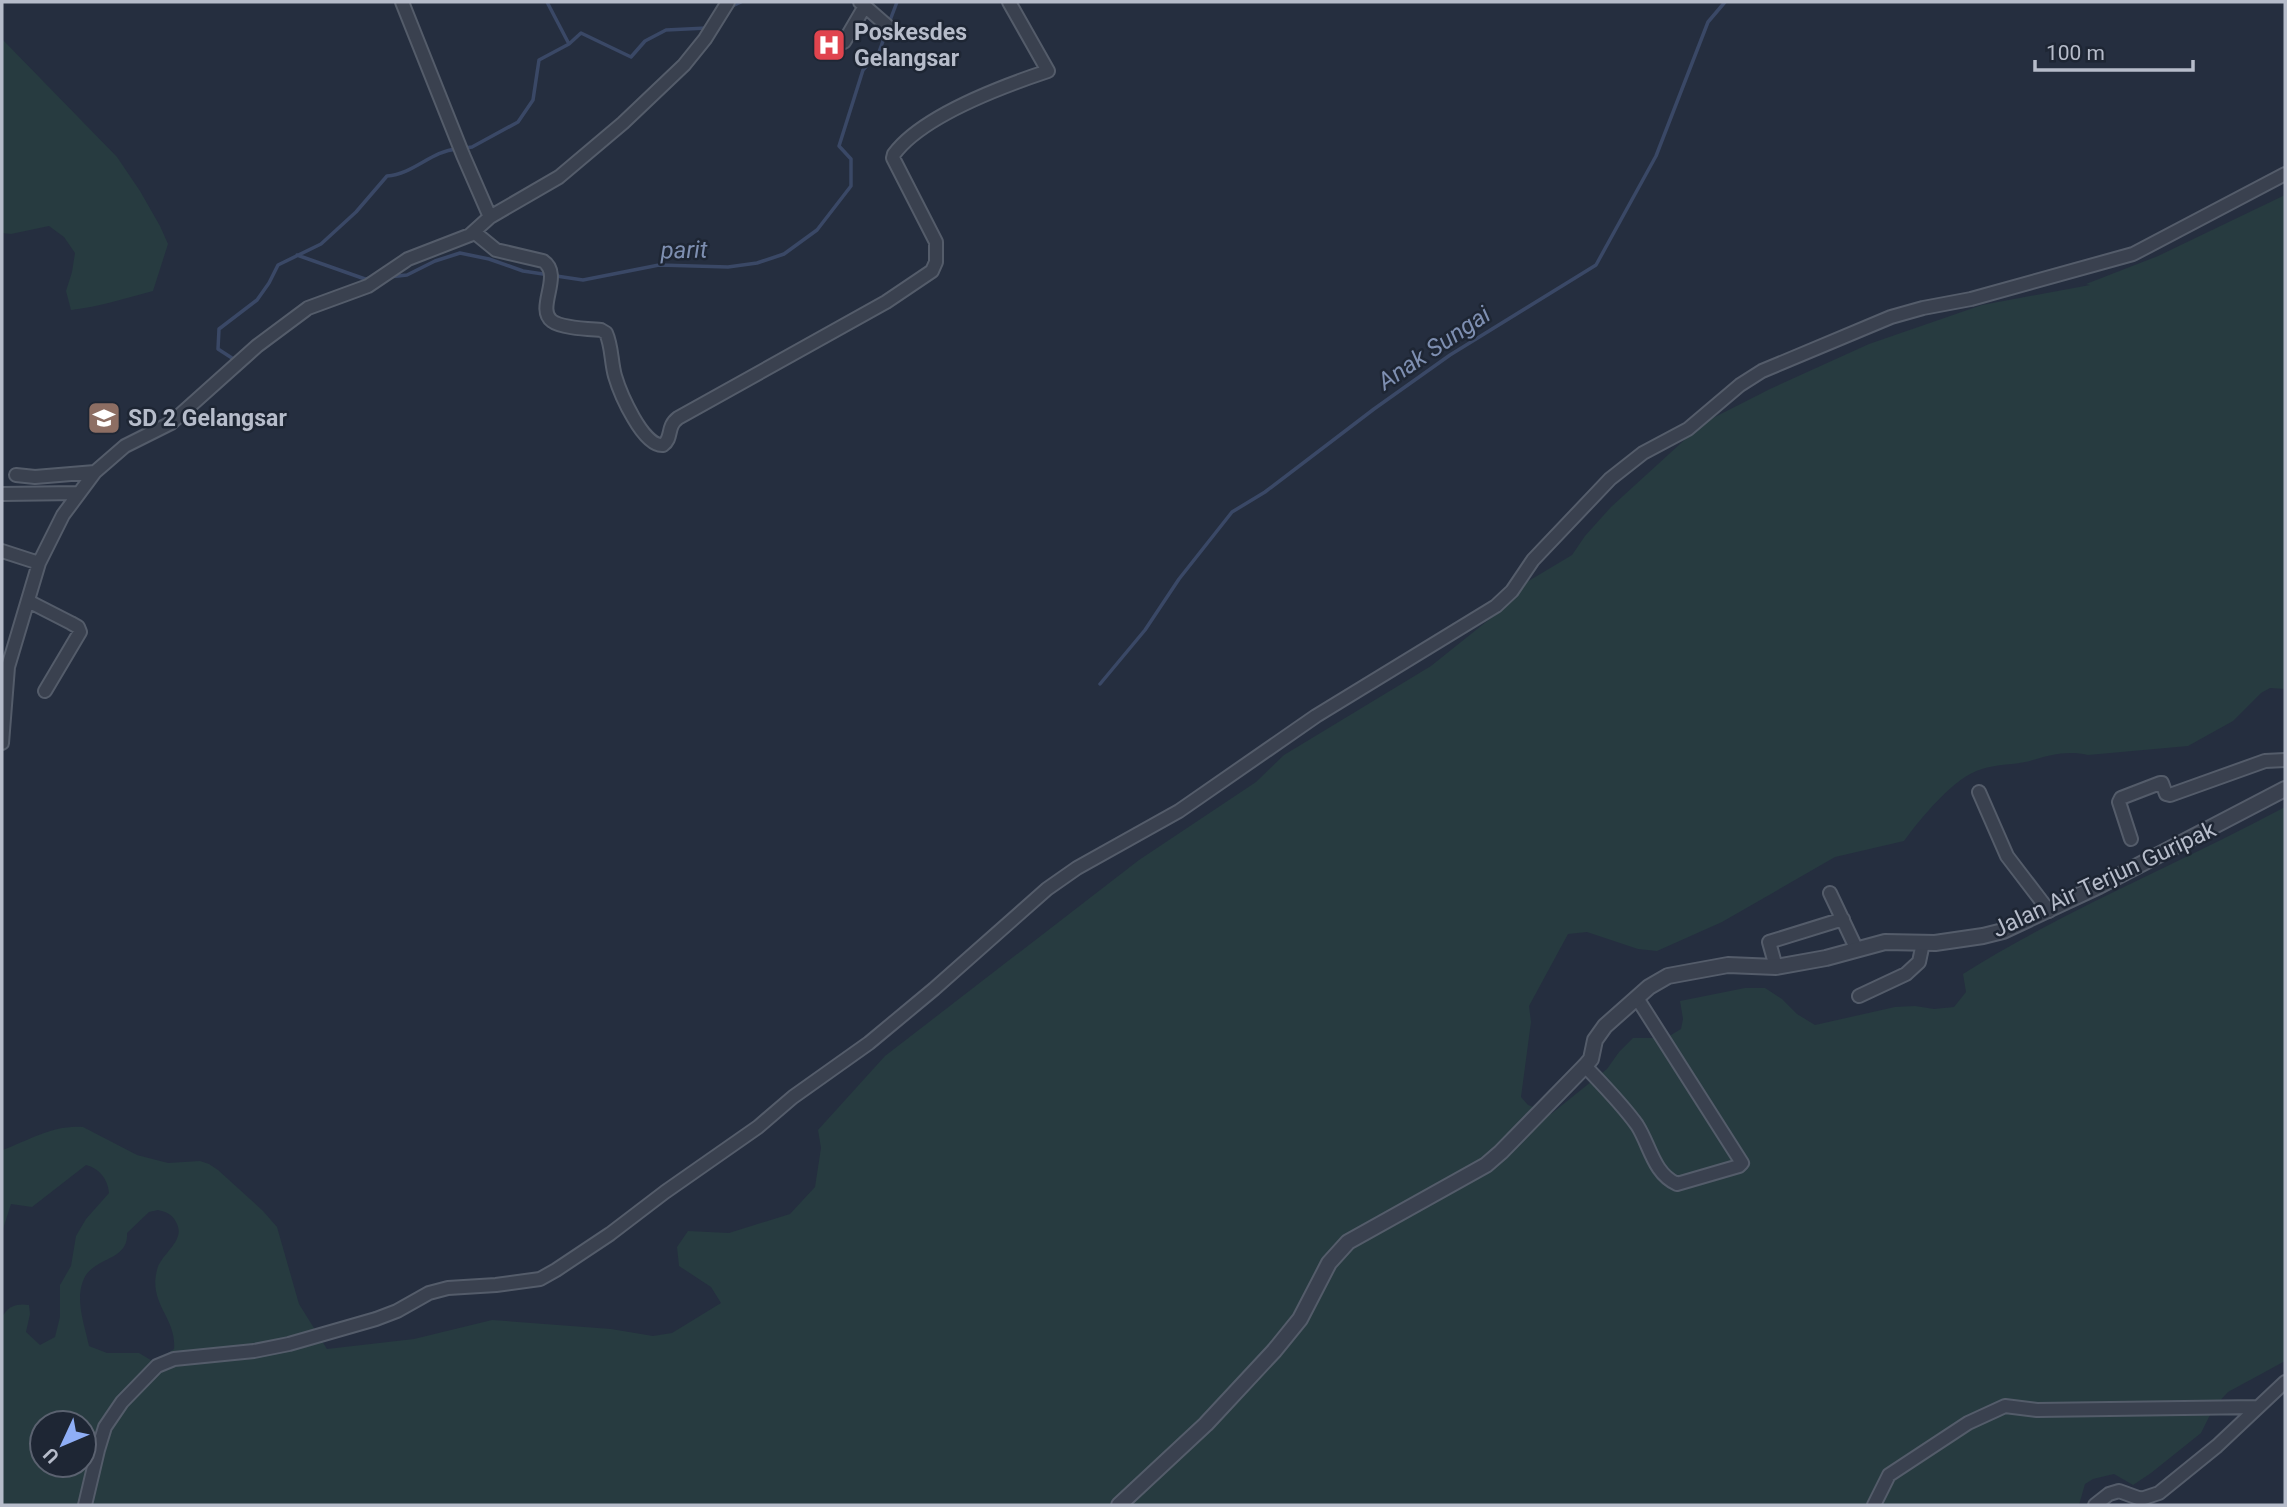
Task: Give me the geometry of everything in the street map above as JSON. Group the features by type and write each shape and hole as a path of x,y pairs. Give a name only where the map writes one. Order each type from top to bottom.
{"street":[{"path":"402,2 490,217"},
{"path":"474,232 496,250 545,262 551,276 547,308 549,318 556,324 605,332 615,377 631,413 654,443 665,445 669,439 670,427 676,419 886,302 932,271 936,262 936,242 893,158 894,154 911,137 941,116 1011,83 1048,71 1009,2"},
{"path":"2,743 8,667 39,563 57,524 86,483 125,446 171,423 257,346 299,314 330,298 368,286 417,255 474,232 490,217 559,177 603,142 684,65 705,39 726,4"},
{"path":"844,42 863,4 892,30"},
{"path":"86,1505 97,1450 105,1427 122,1402 157,1366 174,1359 254,1351 289,1344 376,1319 429,1293 448,1288 540,1279 556,1270 610,1234 859,1051 934,989 1047,888 1077,868 1179,811 1315,716 1496,606 1513,591 1533,560 1610,479 1643,453 1688,429 1740,385 1762,371 1891,317 1971,299 2133,254 2285,174"},
{"path":"16,475 86,483"},
{"path":"2,494 86,483"},
{"path":"2,551 39,563"},
{"path":"28,601 78,627 80,632 45,691"},
{"path":"2131,839 2119,802 2121,798 2160,783 2166,794 2170,795 2265,761 2285,760"},
{"name":"Jalan Air Terjun Guripak","path":"1585,1066 1591,1059 1595,1040 1605,1026 1656,982 1674,975 1728,965 1776,967 1898,941 1923,943 1983,936 2003,930 2049,911 2285,789"},
{"path":"1979,792 2011,864 2049,911"},
{"path":"1830,893 1857,950"},
{"path":"1776,967 1769,942 1843,919"},
{"path":"1859,996 1906,974 1919,962 1923,943"},
{"path":"1119,1505 1206,1424 1274,1351 1300,1319 1329,1263 1348,1241 1486,1165 1585,1066 1636,1124 1655,1164 1668,1181 1676,1184 1739,1166 1742,1163 1637,998"},
{"path":"2095,1505 2109,1494 2119,1491 2141,1499 2159,1493 2217,1447 2285,1382"},
{"path":"1874,1505 1889,1475 1968,1423 2005,1406 2037,1410 2257,1408"}],"green space":[{"path":"2,39 117,157 140,191 168,244 153,291 102,305 71,310 66,291 75,253 64,237 49,226 11,234 2,233"},
{"path":"2285,195 2285,689 2270,688 2261,693 2233,721 2188,746 2088,755 2058,754 1988,767 1972,773 1939,799 1904,841 1835,857 1722,922 1657,951 1638,949 1587,932 1568,934 1529,1006 1531,1022 1521,1097 1528,1105 1551,1114 1607,1069 1633,1038 1666,1038 1681,1029 1683,1019 1680,1001 1745,988 1765,988 1815,1025 1895,1007 1954,1007 1966,992 1963,974 2001,951 2081,908 2285,807 2285,1361 2228,1392 2214,1407 2201,1433 2133,1485 2114,1474 2093,1479 2085,1484 2079,1505 2,1505 2,1318 13,1306 29,1305 26,1332 40,1345 55,1337 60,1317 60,1285 71,1266 76,1236 86,1219 109,1193 102,1175 86,1165 32,1207 11,1204 2,1232 3,1150 52,1130 83,1127 137,1155 168,1163 200,1161 209,1164 263,1211 277,1227 299,1304 327,1349 414,1339 492,1320 611,1329 653,1336 672,1333 721,1303 711,1287 679,1266 677,1247 688,1231 729,1233 790,1214 815,1187 821,1148 818,1130 885,1056 1139,860 1256,782 1284,755 1431,666 1511,602 1512,591 1572,555 1611,507 1703,423 1869,344 1982,305 2090,285 2086,284 2158,256","holes":["158,1210 171,1215 179,1229 176,1241 159,1264 155,1282 159,1302 174,1338 174,1349 154,1362 139,1353 107,1353 89,1346 80,1305 83,1281 94,1267 122,1249 127,1233 149,1212"]}],"waterway":[{"path":"547,2 569,44"},
{"path":"730,7 741,2"},
{"name":"parit","path":"889,23 897,2"},
{"name":"Anak Sungai","path":"1100,684 1145,630 1179,579 1232,512 1265,492 1450,355 1596,265 1656,156 1708,22 1725,2"},
{"path":"465,148 472,147 518,122 533,100 539,60 569,44 581,33 631,57 645,41 666,30 707,28"},
{"name":"parit","path":"389,277 407,275 435,261 460,253 489,259 523,271 583,280 659,265 728,267 757,263 784,254 817,230 851,186 851,159 839,146 863,70 879,52 887,30"},
{"path":"235,360 218,349 219,329 257,300 278,265 321,244 356,212 387,176 406,171 439,154 457,149"},
{"name":"parit","path":"297,255 365,279 371,278"}],"place":[{"name":"Poskesdes Gelangsar","path":"829,45"},
{"name":"SD 2 Gelangsar","path":"104,418"}]}
